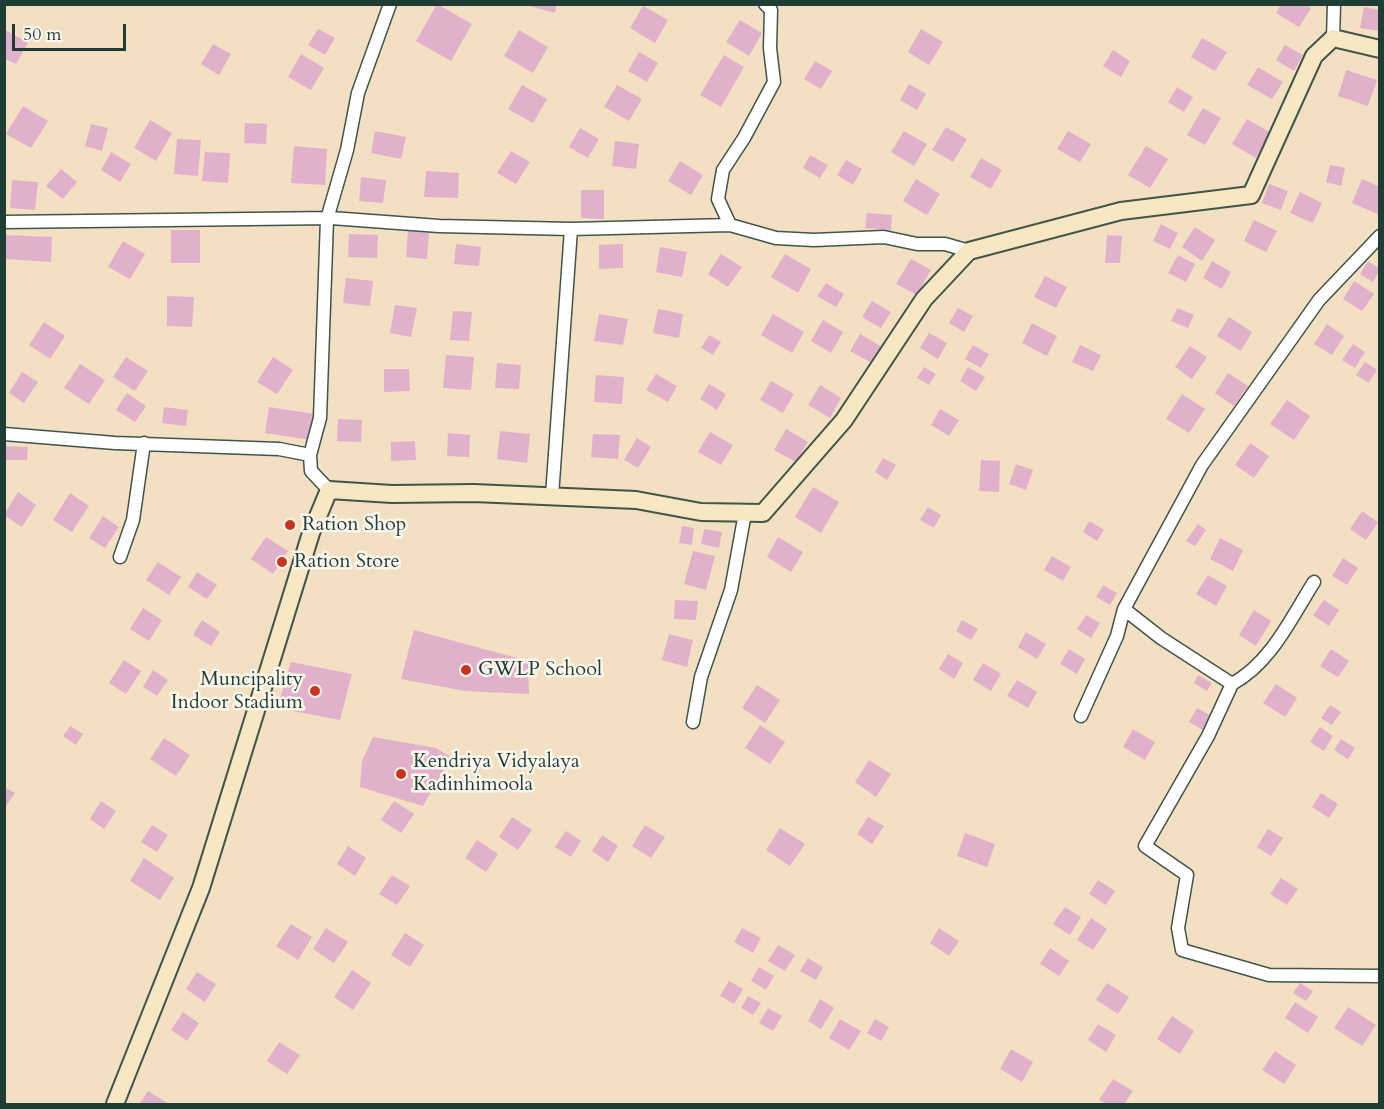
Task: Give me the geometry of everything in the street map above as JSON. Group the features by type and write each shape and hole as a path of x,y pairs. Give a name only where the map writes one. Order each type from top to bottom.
{"main road":[{"path":"114,1104 201,888 311,533 329,490 392,494 474,493 636,500 701,512 763,513 844,420 924,299 969,251 1121,211 1251,195 1314,56 1333,38 1380,49"}],"street":[{"path":"329,490 311,471 310,455 320,418 327,219 347,150 358,93 390,4"},
{"path":"1333,38 1334,4"},
{"path":"730,225 718,199 723,170 744,138 774,82 770,48 770,6"},
{"path":"4,222 327,219 439,226 571,229 730,225 776,238 813,240 884,237 917,244 945,244 969,251"},
{"path":"552,496 571,229"},
{"path":"1081,716 1117,636 1125,609 1202,465 1319,300 1380,236"},
{"path":"4,434 279,449 310,455"},
{"path":"120,556 133,520 144,443"},
{"path":"693,722 701,677 730,590 745,513"},
{"path":"1314,582 1264,659 1246,676 1232,684 1208,736 1145,846 1186,875 1178,928 1182,950 1269,975 1380,976"},
{"path":"1125,609 1161,638 1232,684"}],"building":[{"path":"437,4 472,24 451,61 416,41"},
{"path":"522,4 557,4 555,13"},
{"path":"1281,4 1304,4 1311,8 1299,27 1276,13"},
{"path":"643,6 668,20 655,43 630,28"},
{"path":"1364,7 1380,10 1380,31 1360,28"},
{"path":"740,20 762,33 749,56 726,42"},
{"path":"4,29 28,43 16,64 4,58"},
{"path":"318,29 335,38 325,55 308,45"},
{"path":"921,29 943,42 929,65 908,52"},
{"path":"519,30 548,47 533,73 504,56"},
{"path":"1202,38 1227,52 1215,71 1191,57"},
{"path":"213,44 231,54 219,75 201,64"},
{"path":"1285,45 1303,55 1294,71 1276,60"},
{"path":"1113,50 1130,61 1121,77 1103,66"},
{"path":"639,52 658,63 647,82 628,71"},
{"path":"301,54 324,68 311,90 288,77"},
{"path":"724,55 744,67 721,107 700,95"},
{"path":"815,61 832,71 821,89 804,79"},
{"path":"1258,67 1283,82 1272,99 1247,85"},
{"path":"1346,70 1377,80 1368,106 1338,96"},
{"path":"909,84 926,94 917,110 900,100"},
{"path":"522,85 547,99 533,123 508,109"},
{"path":"617,85 642,99 629,121 604,107"},
{"path":"1177,87 1193,97 1184,112 1168,102"},
{"path":"23,106 48,121 31,148 6,134"},
{"path":"1203,108 1221,118 1205,145 1187,135"},
{"path":"1247,119 1271,133 1256,158 1232,144"},
{"path":"150,120 172,133 156,161 134,148"},
{"path":"245,123 267,124 266,144 244,143"},
{"path":"91,124 108,128 102,151 85,146"},
{"path":"946,127 967,139 953,162 932,150"},
{"path":"580,128 599,139 588,158 569,147"},
{"path":"375,131 406,137 401,159 371,153"},
{"path":"904,131 927,144 914,166 891,152"},
{"path":"1068,131 1091,144 1080,162 1057,149"},
{"path":"177,139 201,140 198,176 174,174"},
{"path":"615,141 639,144 636,169 612,166"},
{"path":"294,146 327,149 325,185 291,183"},
{"path":"1146,146 1168,159 1150,188 1128,175"},
{"path":"511,151 530,162 516,184 497,173"},
{"path":"111,152 131,164 120,182 101,170"},
{"path":"205,152 230,153 228,183 202,181"},
{"path":"810,155 828,165 820,178 803,168"},
{"path":"981,158 1002,170 991,189 970,177"},
{"path":"846,160 862,169 853,185 837,175"},
{"path":"680,161 703,175 691,195 668,181"},
{"path":"1330,165 1345,168 1341,186 1326,182"},
{"path":"61,169 77,182 63,199 46,186"},
{"path":"426,171 459,173 458,198 424,197"},
{"path":"361,177 386,180 383,203 359,201"},
{"path":"916,179 940,194 927,215 903,201"},
{"path":"1362,179 1380,187 1378,214 1352,203"},
{"path":"12,180 38,182 35,210 10,208"},
{"path":"1269,184 1288,191 1281,210 1262,203"},
{"path":"581,190 604,190 604,219 581,218"},
{"path":"1300,192 1322,203 1313,223 1290,213"},
{"path":"867,213 892,215 891,230 865,228"},
{"path":"1254,220 1277,231 1266,252 1244,241"},
{"path":"1161,224 1178,233 1170,249 1153,241"},
{"path":"1195,227 1215,240 1202,261 1182,247"},
{"path":"171,230 200,230 200,263 171,263"},
{"path":"408,231 429,233 427,259 406,257"},
{"path":"349,234 378,235 377,258 348,257"},
{"path":"6,235 52,237 51,262 5,259"},
{"path":"1107,235 1122,236 1120,263 1105,263"},
{"path":"123,241 145,254 130,279 108,267"},
{"path":"456,244 481,247 479,266 454,264"},
{"path":"623,244 623,268 599,269 599,245"},
{"path":"660,247 687,252 682,277 656,272"},
{"path":"721,254 742,267 728,287 708,274"},
{"path":"785,254 811,269 798,293 771,277"},
{"path":"1178,255 1195,264 1186,282 1168,273"},
{"path":"911,259 931,270 917,295 896,284"},
{"path":"1212,261 1231,272 1222,289 1203,278"},
{"path":"1368,261 1380,269 1373,282 1360,274"},
{"path":"1045,276 1067,287 1056,308 1034,297"},
{"path":"346,278 373,281 370,306 343,303"},
{"path":"1354,281 1374,294 1362,311 1343,299"},
{"path":"826,283 844,294 836,307 817,296"},
{"path":"167,296 194,297 192,327 167,326"},
{"path":"872,301 891,312 881,328 862,317"},
{"path":"395,305 417,308 411,337 390,333"},
{"path":"958,308 973,316 964,332 949,323"},
{"path":"1177,308 1194,315 1188,328 1171,321"},
{"path":"658,309 683,314 679,338 653,333"},
{"path":"453,311 472,312 469,341 450,340"},
{"path":"599,314 628,319 623,345 594,341"},
{"path":"773,314 804,332 792,353 761,335"},
{"path":"1229,317 1252,332 1241,351 1217,336"},
{"path":"823,320 843,332 831,353 811,341"},
{"path":"44,322 65,336 50,359 29,345"},
{"path":"1032,323 1057,336 1047,356 1022,343"},
{"path":"1327,324 1344,336 1332,355 1314,344"},
{"path":"929,333 947,343 938,359 920,348"},
{"path":"860,334 882,347 872,363 850,351"},
{"path":"709,335 721,342 713,355 701,348"},
{"path":"1353,344 1365,352 1355,368 1342,360"},
{"path":"973,345 989,354 981,368 965,359"},
{"path":"1080,345 1101,355 1093,371 1072,362"},
{"path":"1190,346 1207,357 1192,379 1175,367"},
{"path":"446,355 474,357 471,390 443,388"},
{"path":"126,357 148,371 135,391 113,377"},
{"path":"273,357 293,370 277,394 257,382"},
{"path":"1365,362 1377,370 1369,383 1356,375"},
{"path":"497,363 521,365 519,389 495,388"},
{"path":"80,364 105,380 89,404 64,388"},
{"path":"924,367 936,374 929,385 917,378"},
{"path":"968,367 985,377 976,391 960,381"},
{"path":"384,369 409,369 410,391 384,392"},
{"path":"22,372 38,382 24,403 9,393"},
{"path":"1228,373 1248,386 1234,406 1215,393"},
{"path":"656,374 677,386 668,402 646,390"},
{"path":"596,375 624,377 622,404 594,402"},
{"path":"771,381 794,394 783,413 760,400"},
{"path":"709,384 726,394 717,410 700,399"},
{"path":"820,385 841,398 830,418 808,405"},
{"path":"127,393 146,406 135,422 116,410"},
{"path":"1182,394 1205,409 1189,433 1166,419"},
{"path":"1287,400 1310,416 1294,440 1270,424"},
{"path":"164,407 188,410 186,426 162,423"},
{"path":"269,407 315,414 311,440 265,433"},
{"path":"940,409 959,420 949,436 931,425"},
{"path":"338,419 362,420 361,442 337,441"},
{"path":"786,429 808,442 796,462 774,450"},
{"path":"500,431 530,434 527,463 497,459"},
{"path":"710,432 733,445 721,465 698,452"},
{"path":"448,433 470,435 469,457 447,456"},
{"path":"593,434 620,435 618,459 591,457"},
{"path":"637,438 651,447 638,468 624,460"},
{"path":"415,441 416,460 391,461 391,442"},
{"path":"1250,443 1269,456 1254,478 1235,465"},
{"path":"4,446 28,447 27,460 4,460"},
{"path":"883,458 896,465 887,480 875,472"},
{"path":"981,460 1000,461 999,492 979,491"},
{"path":"1016,464 1033,470 1026,490 1009,484"},
{"path":"813,487 839,502 821,533 795,517"},
{"path":"18,492 36,505 22,527 4,515"},
{"path":"70,493 89,506 72,532 53,520"},
{"path":"928,507 941,515 934,528 920,520"},
{"path":"1362,511 1378,522 1366,540 1350,529"},
{"path":"103,516 119,527 105,548 89,538"},
{"path":"1089,521 1104,530 1097,541 1083,532"},
{"path":"1198,524 1206,530 1195,546 1186,541"},
{"path":"682,526 694,528 692,545 679,543"},
{"path":"704,529 722,532 719,548 701,544"},
{"path":"266,537 288,551 273,574 251,559"},
{"path":"778,537 803,552 791,572 767,557"},
{"path":"1220,538 1243,550 1233,571 1210,559"},
{"path":"693,551 715,556 706,590 684,584"},
{"path":"1052,556 1071,567 1063,581 1044,570"},
{"path":"1343,558 1358,568 1347,585 1332,576"},
{"path":"158,562 181,577 169,595 146,580"},
{"path":"197,572 217,585 207,599 188,587"},
{"path":"1208,575 1227,586 1216,606 1196,594"},
{"path":"1103,585 1117,593 1110,605 1096,597"},
{"path":"675,600 698,601 696,620 674,619"},
{"path":"1324,600 1339,610 1329,626 1313,615"},
{"path":"143,608 162,620 149,641 130,629"},
{"path":"1254,610 1271,621 1256,646 1239,635"},
{"path":"1086,615 1100,623 1091,638 1077,629"},
{"path":"202,620 220,632 211,646 193,635"},
{"path":"962,620 978,629 971,640 956,631"},
{"name":"GWLP School","path":"414,630 528,661 529,694 465,691 401,679"},
{"path":"1026,632 1046,644 1037,659 1018,647"},
{"path":"669,634 693,640 687,667 662,660"},
{"path":"1069,649 1085,659 1077,674 1060,664"},
{"path":"1331,649 1349,661 1338,677 1320,666"},
{"path":"948,654 963,663 954,679 939,669"},
{"path":"124,660 141,671 126,694 109,683"},
{"name":"Muncipality Indoor Stadium","path":"291,662 352,674 340,720 277,708"},
{"path":"983,663 1001,674 991,691 973,680"},
{"path":"153,670 168,680 157,696 143,687"},
{"path":"1198,675 1212,683 1207,691 1194,683"},
{"path":"1017,680 1037,692 1028,708 1007,696"},
{"path":"1276,684 1297,698 1285,717 1263,703"},
{"path":"757,685 780,700 765,723 742,708"},
{"path":"1330,705 1341,712 1332,725 1321,718"},
{"path":"1197,708 1212,716 1203,730 1189,722"},
{"path":"760,725 785,742 770,764 745,748"},
{"path":"70,726 83,734 76,745 63,736"},
{"path":"1320,727 1333,736 1324,751 1310,742"},
{"path":"1133,729 1155,742 1145,760 1123,747"},
{"name":"Kendriya Vidyalaya Kadinhimoola","path":"373,737 436,748 451,757 423,806 360,787 362,761"},
{"path":"164,738 190,755 176,776 150,759"},
{"path":"1341,739 1355,748 1348,759 1334,750"},
{"path":"869,760 891,774 876,797 855,782"},
{"path":"4,787 15,793 4,809"},
{"path":"1321,793 1338,804 1329,818 1312,807"},
{"path":"101,801 116,811 104,829 90,819"},
{"path":"394,801 414,814 401,833 381,820"},
{"path":"512,817 532,830 518,850 499,837"},
{"path":"868,817 884,826 872,844 857,834"},
{"path":"152,825 168,835 157,852 141,842"},
{"path":"645,825 665,837 651,858 632,846"},
{"path":"780,828 805,844 790,866 766,850"},
{"path":"1268,829 1283,838 1271,856 1257,847"},
{"path":"566,831 581,841 571,857 555,847"},
{"path":"965,833 995,844 987,867 957,856"},
{"path":"602,835 618,846 608,862 592,851"},
{"path":"477,840 498,854 486,872 465,858"},
{"path":"348,846 366,858 355,876 337,864"},
{"path":"144,858 174,878 160,900 130,881"},
{"path":"392,875 410,886 397,905 379,894"},
{"path":"1281,878 1298,889 1287,905 1270,894"},
{"path":"1098,880 1115,891 1106,905 1089,894"},
{"path":"1065,907 1081,917 1070,935 1053,924"},
{"path":"1091,918 1107,929 1093,950 1077,940"},
{"path":"291,924 312,937 298,960 276,946"},
{"path":"326,928 348,942 334,963 313,949"},
{"path":"742,928 761,938 753,953 734,942"},
{"path":"939,928 959,941 949,956 930,943"},
{"path":"405,933 424,945 410,967 391,955"},
{"path":"778,945 795,955 785,971 768,961"},
{"path":"1050,948 1069,961 1059,976 1040,964"},
{"path":"808,958 823,967 816,980 800,971"},
{"path":"759,967 774,976 766,990 751,981"},
{"path":"352,970 371,983 353,1010 334,997"},
{"path":"197,972 216,984 205,1002 186,989"},
{"path":"729,981 743,989 734,1004 720,996"},
{"path":"1107,983 1129,997 1118,1014 1096,1000"},
{"path":"1300,983 1313,991 1306,1001 1293,993"},
{"path":"748,996 761,1003 753,1015 741,1008"},
{"path":"820,999 834,1008 821,1029 808,1021"},
{"path":"1295,1002 1318,1017 1308,1033 1285,1018"},
{"path":"1348,1007 1376,1025 1362,1046 1334,1028"},
{"path":"768,1008 782,1016 773,1031 759,1023"},
{"path":"183,1012 199,1023 187,1041 171,1030"},
{"path":"1172,1016 1194,1031 1180,1054 1157,1039"},
{"path":"840,1019 861,1031 849,1050 829,1038"},
{"path":"875,1019 889,1027 881,1041 867,1033"},
{"path":"1098,1024 1116,1035 1106,1052 1088,1040"},
{"path":"279,1042 300,1055 287,1074 267,1061"},
{"path":"1011,1049 1033,1062 1022,1082 1000,1069"},
{"path":"1275,1051 1296,1065 1284,1084 1262,1070"},
{"path":"1113,1079 1133,1091 1124,1104 1106,1104 1099,1100"},
{"path":"148,1091 169,1104 139,1104"}],"place":[{"name":"Ration Shop","path":"290,525"},
{"name":"Ration Store","path":"282,562"},
{"name":"GWLP School","path":"466,670"},
{"name":"Muncipality Indoor Stadium","path":"315,691"},
{"name":"Kendriya Vidyalaya Kadinhimoola","path":"401,774"}]}
